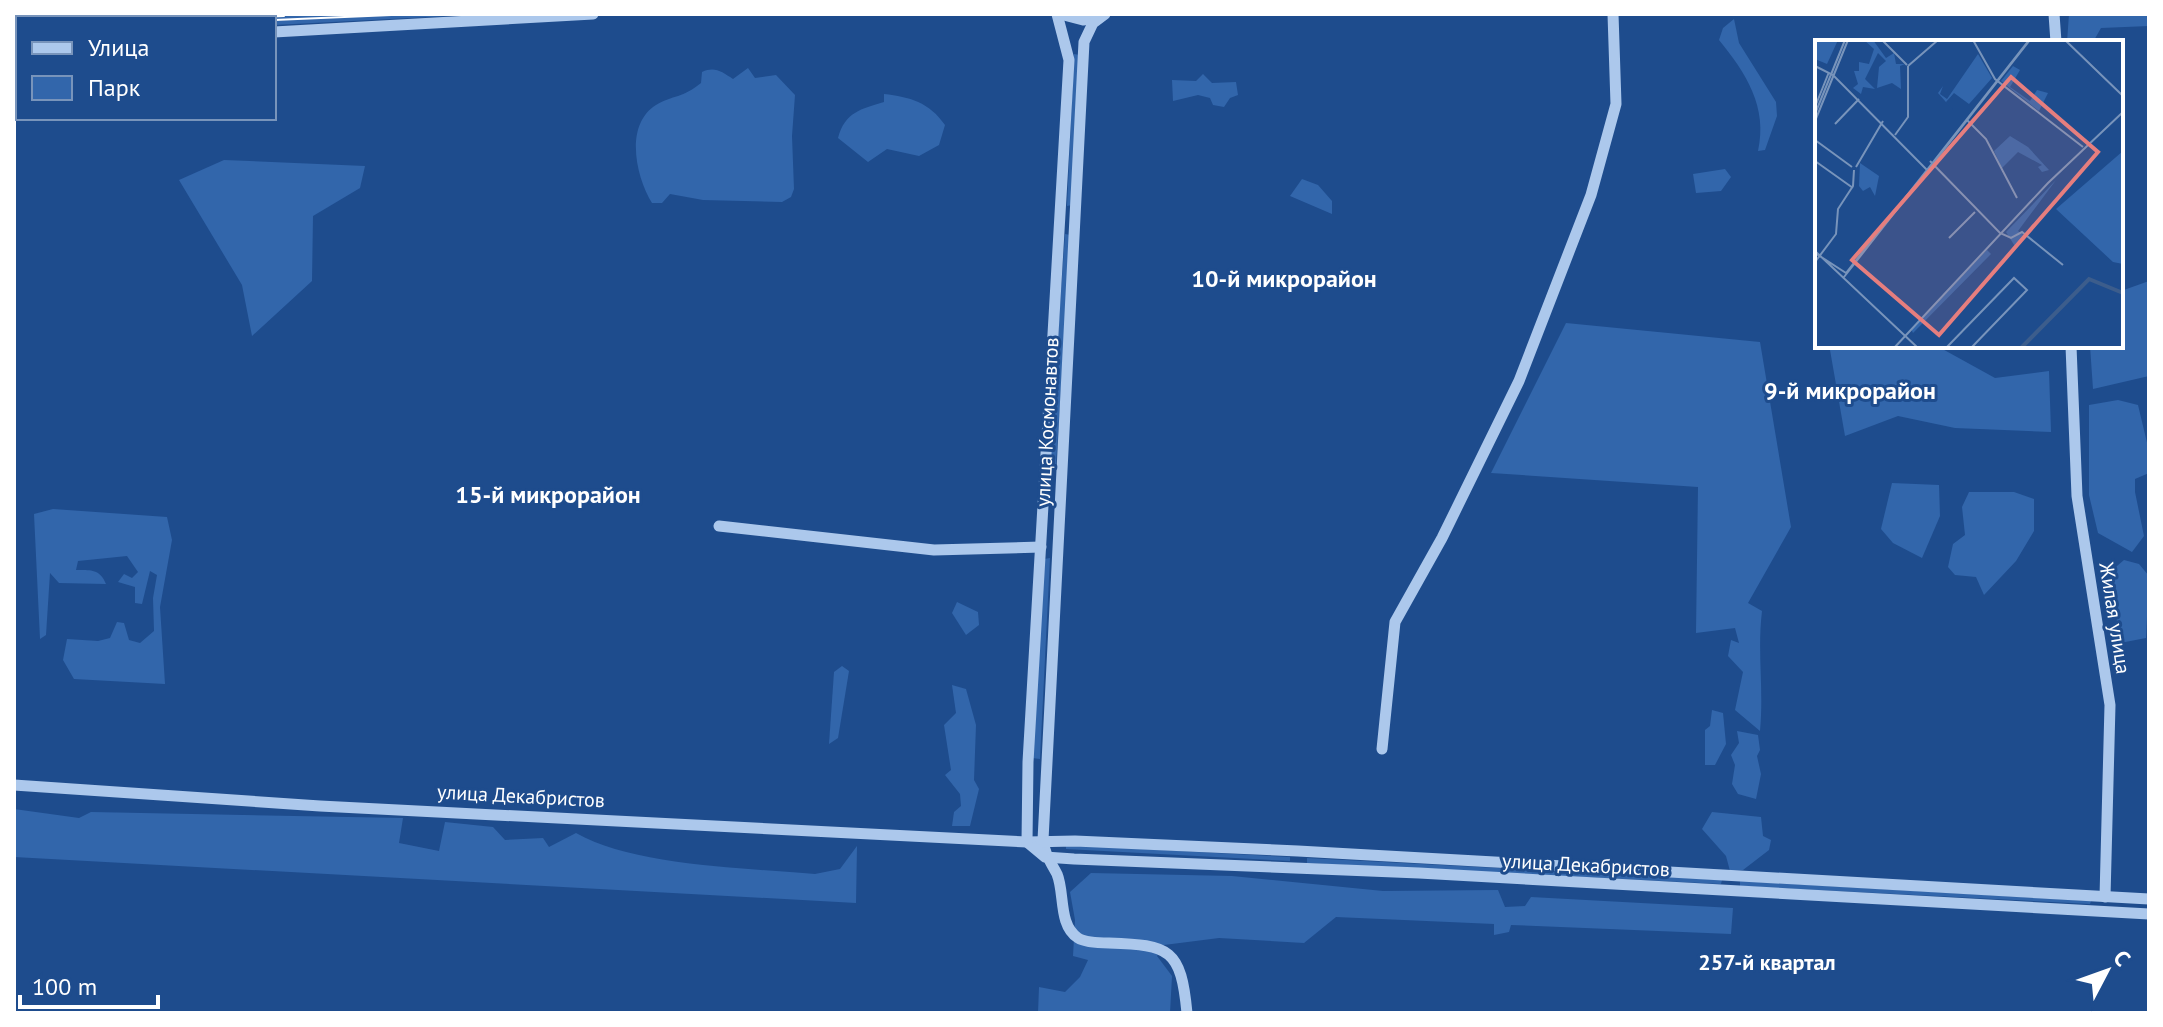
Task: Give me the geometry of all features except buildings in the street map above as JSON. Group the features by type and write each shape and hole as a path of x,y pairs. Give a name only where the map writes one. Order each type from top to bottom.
{"street":[{"path":"63,16 108,14"},
{"path":"276,32 593,14"},
{"path":"1059,14 1083,20 1104,14"},
{"name":"улица Космонавтов","path":"1027,842 1028,762 1069,60 1059,14"},
{"name":"улица Космонавтов","path":"1045,857 1046,763 1084,42 1093,23 1104,14"},
{"path":"1382,749 1395,622 1442,538 1519,381 1591,195 1616,104 1613,14"},
{"path":"2054,14 2056,40"},
{"path":"1058,219 1076,221"},
{"name":"Жилая улица","path":"2071,348 2077,496 2110,705 2105,897"},
{"path":"719,526 934,550 1041,547"},
{"path":"1028,762 1046,763"},
{"name":"улица Декабристов","path":"14,785 320,806 1027,842 1043,840 1298,851 2149,899"},
{"path":"1027,842 1045,857 1057,875 1067,926 1079,938 1164,949 1176,961 1187,1013"},
{"path":"1296,869 1298,851"},
{"name":"улица Декабристов","path":"1045,857 1731,890 2149,914"},
{"path":"1731,890 1732,875"}],"green space":[{"path":"488,14 276,25 276,16 222,16"},
{"path":"2069,14 2149,14 2149,26 2101,28 2094,40 2067,40"},
{"path":"1734,19 1739,43 1776,102 1777,116 1765,150 1758,151 1760,120 1752,91 1719,40 1723,28"},
{"path":"1074,54 1080,55 1072,205 1067,206"},
{"path":"748,68 755,78 776,75 795,95 792,136 794,189 791,197 782,202 703,200 670,194 662,203 652,203 641,180 636,152 636,138 646,114 656,105 695,88 701,83 702,72 715,70 733,79"},
{"path":"1203,74 1212,83 1236,82 1238,95 1230,98 1224,107 1213,105 1210,98 1198,95 1173,101 1172,80 1196,81"},
{"path":"884,94 911,99 939,117 945,125 939,145 919,156 887,149 868,162 838,138 850,117 884,102"},
{"path":"224,160 365,166 360,188 313,216 312,281 252,336 242,285 179,180"},
{"path":"1725,169 1731,177 1721,191 1696,193 1693,174"},
{"path":"1302,179 1318,185 1332,201 1332,214 1290,196"},
{"path":"1065,234 1071,235 1056,464 1049,464"},
{"path":"2149,281 2149,376 2093,389 2090,348 2123,348 2123,290"},
{"path":"1566,323 1760,342 1791,527 1748,603 1762,611 1760,731 1735,710 1743,672 1728,656 1731,640 1739,643 1735,628 1696,633 1698,487 1491,473"},
{"path":"1941,348 1995,378 2049,371 2051,432 1955,428 1898,416 1845,436 1830,350"},
{"path":"2118,400 2138,405 2149,451 2149,473 2135,479 2144,536 2132,552 2098,533 2089,495 2089,405"},
{"path":"1892,483 1939,485 1940,516 1922,558 1893,543 1881,529"},
{"path":"1969,492 2014,492 2034,499 2034,531 2016,561 1984,595 1976,577 1955,575 1948,567 1953,544 1965,535 1962,507"},
{"path":"53,509 167,517 172,540 160,607 165,684 74,679 63,660 67,639 98,641 110,638 117,622 124,623 129,640 140,643 154,631 153,598 157,575 150,571 142,604 135,603 135,587 118,582 124,574 132,578 138,572 127,556 78,561 76,570 98,573 106,584 59,583 50,573 46,635 40,639 34,514"},
{"path":"1050,558 1040,759 1032,758 1044,559"},
{"path":"2124,560 2139,564 2149,576 2146,638 2120,643 2110,572"},
{"path":"957,602 978,612 979,625 966,635 952,613"},
{"path":"842,666 849,671 838,738 829,744 834,672"},
{"path":"952,685 966,689 976,725 974,780 979,789 970,826 952,826 954,812 961,806 960,794 945,775 951,770 944,725 956,713"},
{"path":"1712,710 1723,713 1726,744 1715,765 1705,765 1705,730 1710,726"},
{"path":"1737,731 1758,735 1760,750 1757,756 1761,774 1756,799 1738,794 1732,784 1735,765 1731,755 1739,743"},
{"path":"14,809 79,818 91,812 403,818 399,843 439,851 445,822 493,827 505,840 543,838 549,847 576,833 600,844 659,859 815,874 840,869 857,846 856,903 14,857"},
{"path":"1712,812 1761,817 1763,836 1771,840 1769,850 1743,870 1730,871 1726,856 1702,829"},
{"path":"1066,845 1290,857 1290,861 1066,849"},
{"path":"1307,858 1722,880 1721,884 1307,863"},
{"path":"1091,873 1232,876 1383,891 1498,890 1505,907 1525,906 1531,897 1733,908 1731,934 1511,925 1509,932 1494,935 1494,924 1336,917 1304,943 1219,938 1164,945 1157,956 1172,976 1170,1013 1038,1013 1039,987 1065,992 1080,977 1088,960 1073,956 1075,920 1070,892"},
{"path":"1740,881 2091,901 2090,904 1740,886"}],"tram line":[{"path":"276,20 415,14"},
{"path":"276,16 284,16"}],"district":[{"name":"10-й микрорайон","path":"1284,278"},
{"name":"9-й микрорайон","path":"1850,390"},
{"name":"15-й микрорайон","path":"548,494"},
{"name":"257-й квартал","path":"1767,962"}]}
